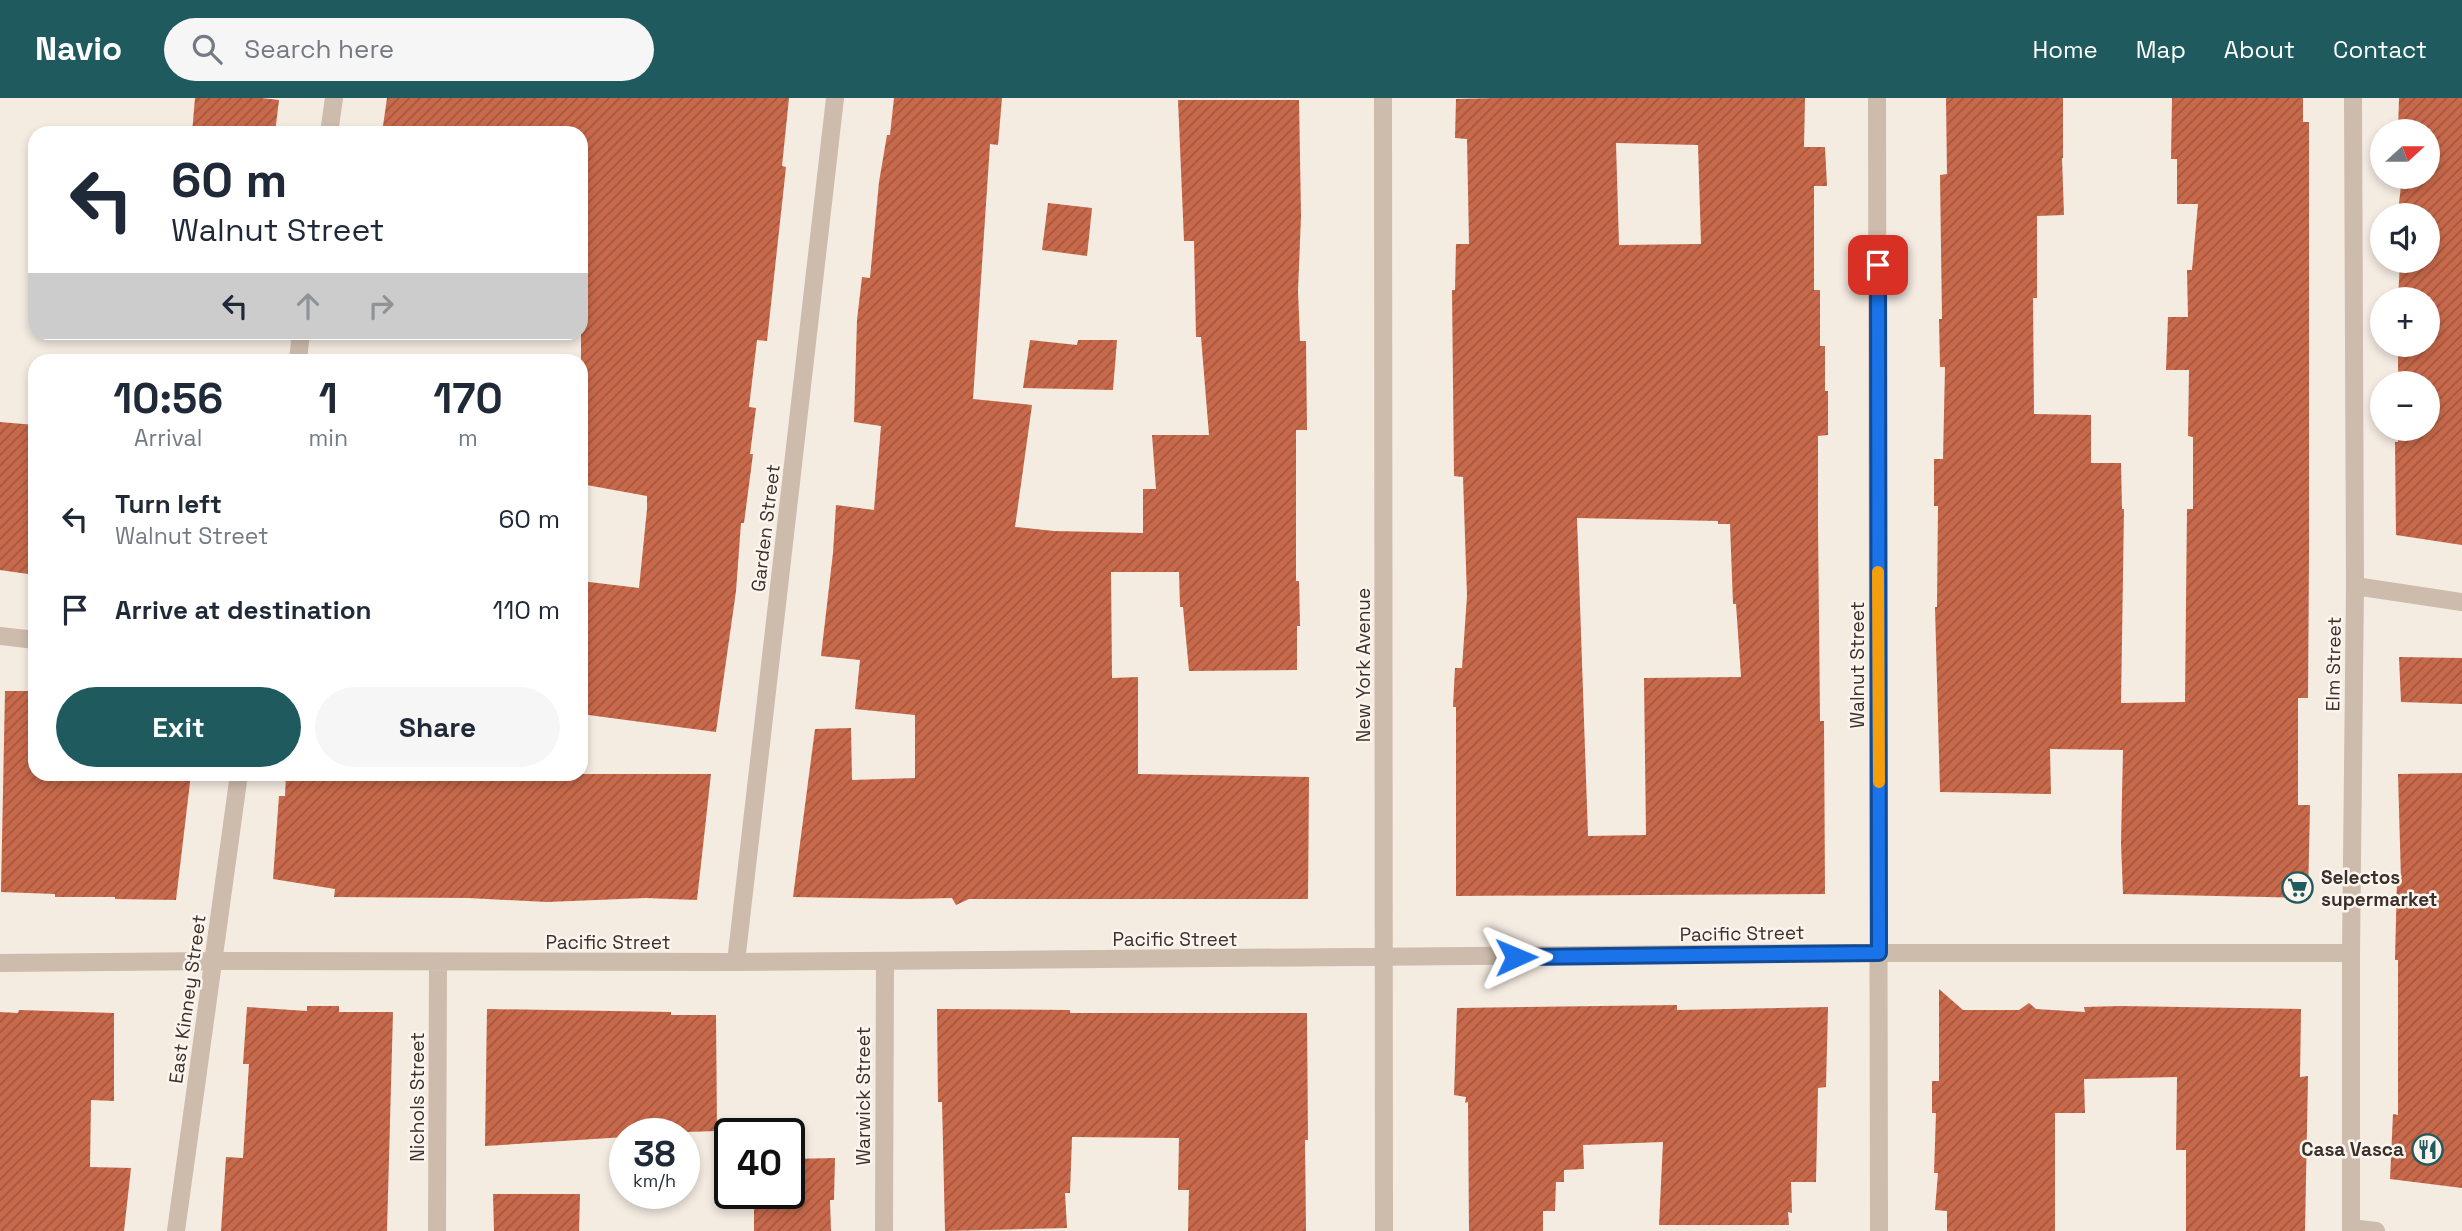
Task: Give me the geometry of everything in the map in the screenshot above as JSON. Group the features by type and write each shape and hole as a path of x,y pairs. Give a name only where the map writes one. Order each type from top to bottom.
{"street":[{"path":"330,126 334,98"},
{"name":"Garden Street","path":"736,962 835,98"},
{"name":"New York Avenue","path":"1383,98 1384,1231"},
{"name":"Walnut Street","path":"1877,98 1879,1231"},
{"name":"Elm Street","path":"2351,1229 2355,586 2353,98"},
{"path":"2355,586 2462,603"},
{"path":"0,636 28,639"},
{"name":"East Kinney Street","path":"176,1231 238,781"},
{"name":"Pacific Street","path":"0,963 736,962 1879,953 2351,953"},
{"name":"Warwick Street","path":"884,1231 885,961"},
{"name":"Nichols Street","path":"437,1231 438,963"},
{"path":"2351,1229 2376,1231"}],"building":[{"path":"195,98 279,100 276,126 193,126"},
{"path":"387,98 789,98 782,166 786,167 767,341 757,340 749,407 756,408 750,454 753,454 744,523 741,523 736,591 716,732 588,715 588,582 639,588 647,496 588,485 588,354 581,354 581,340 588,340 588,126 383,126"},
{"path":"894,98 1002,98 998,145 990,144 973,399 1032,405 1015,527 1054,531 1143,533 1143,489 1156,489 1152,435 1209,435 1201,337 1196,337 1194,241 1184,241 1178,100 1299,100 1301,216 1298,291 1300,341 1306,341 1307,430 1296,430 1296,581 1299,581 1300,626 1297,626 1297,670 1189,671 1183,607 1180,607 1179,572 1111,572 1112,678 1138,677 1138,774 1309,777 1308,899 969,899 956,905 952,898 793,897 815,729 851,728 852,780 915,778 915,715 855,709 860,660 821,656 836,505 874,510 881,426 854,422 857,320 862,277 870,278 879,182 887,135 890,135"},
{"path":"1805,98 1804,147 1825,147 1827,186 1814,186 1814,290 1820,290 1820,346 1825,346 1825,391 1828,391 1828,435 1818,436 1820,721 1824,721 1825,894 1456,896 1456,707 1453,707 1455,668 1462,668 1467,596 1463,477 1454,476 1452,290 1455,290 1456,244 1469,244 1467,139 1455,138 1456,99","holes":["1616,143 1698,145 1701,244 1619,245","1577,518 1718,521 1718,524 1730,524 1733,604 1736,604 1741,677 1644,678 1646,835 1588,836"]},
{"path":"1946,98 2063,98 2064,215 2037,216 2037,298 2033,298 2034,414 2091,415 2091,463 2121,463 2124,509 2121,703 2185,702 2187,509 2193,509 2193,437 2188,436 2189,370 2166,370 2168,317 2188,317 2187,270 2192,270 2198,204 2177,204 2177,159 2171,159 2172,98 2303,98 2303,122 2309,122 2308,698 2298,698 2298,805 2310,805 2308,898 2123,894 2123,750 2050,749 2051,794 1940,792 1935,607 1938,506 1934,506 1934,459 1943,459 1945,367 1940,367 1940,175 1947,174"},
{"path":"2399,98 2462,98 2462,545 2396,535 2395,442 2440,441 2440,371 2398,371 2398,357 2440,357 2440,287 2399,287 2399,273 2440,273 2440,203 2399,203 2401,189 2440,189 2440,119 2398,119"},
{"path":"1048,203 1092,208 1087,256 1042,250"},
{"path":"1030,340 1077,345 1078,340 1117,340 1113,390 1023,388"},
{"path":"0,422 28,424 28,574 0,570"},
{"path":"2399,657 2462,658 2462,704 2401,702"},
{"path":"5,691 28,691 28,781 190,781 176,900 55,897 55,894 1,892"},
{"path":"2462,773 2462,1188 2390,1179 2393,1114 2398,1115 2398,960 2395,960 2397,879 2401,880 2398,774"},
{"path":"588,774 711,774 697,900 646,898 547,902 468,898 334,897 335,889 273,879 279,796 285,796 286,781 588,781"},
{"path":"1939,989 1963,1010 2019,1010 2029,1003 2036,1009 2085,1012 2084,1007 2121,1006 2301,1009 2300,1077 2308,1076 2305,1231 2186,1231 2186,1150 2176,1150 2177,1077 2084,1079 2085,1113 2055,1113 2055,1231 1947,1231 1947,1211 1935,1210 1938,1173 1934,1173 1936,1113 1932,1113 1932,1081 1939,1081"},
{"path":"1677,1005 1677,1010 1828,1007 1826,1087 1818,1088 1816,1182 1791,1182 1792,1213 1788,1212 1789,1225 1659,1225 1663,1142 1583,1145 1584,1169 1564,1170 1564,1182 1556,1182 1555,1211 1543,1211 1543,1231 1469,1231 1468,1102 1465,1103 1466,1097 1454,1095 1457,1008"},
{"path":"307,1006 339,1006 339,1012 393,1012 387,1231 221,1231 226,1157 243,1158 249,1064 243,1064 247,1007 307,1011"},
{"path":"487,1009 716,1015 717,1118 714,1118 714,1131 700,1132 700,1118 609,1118 609,1138 485,1146"},
{"path":"937,1009 1070,1010 1070,1013 1307,1013 1306,1231 1188,1231 1189,1190 1178,1190 1179,1138 1072,1137 1070,1193 1065,1193 1067,1228 945,1231 942,1102 938,1102"},
{"path":"19,1010 114,1013 114,1101 91,1100 90,1167 131,1168 124,1231 0,1231 0,1012 18,1013"},
{"path":"835,1158 834,1200 830,1200 831,1231 754,1231 754,1209 805,1209 805,1159"},
{"path":"493,1194 580,1194 579,1231 494,1231"}],"slow traffic":[{"path":"1878,572 1879,782"}],"place":[{"name":"Selectos supermarket","path":"2298,888"},
{"name":"Casa Vasca","path":"2427,1149"}],"route":[{"path":"1516,957 1879,953 1878,265"}]}
